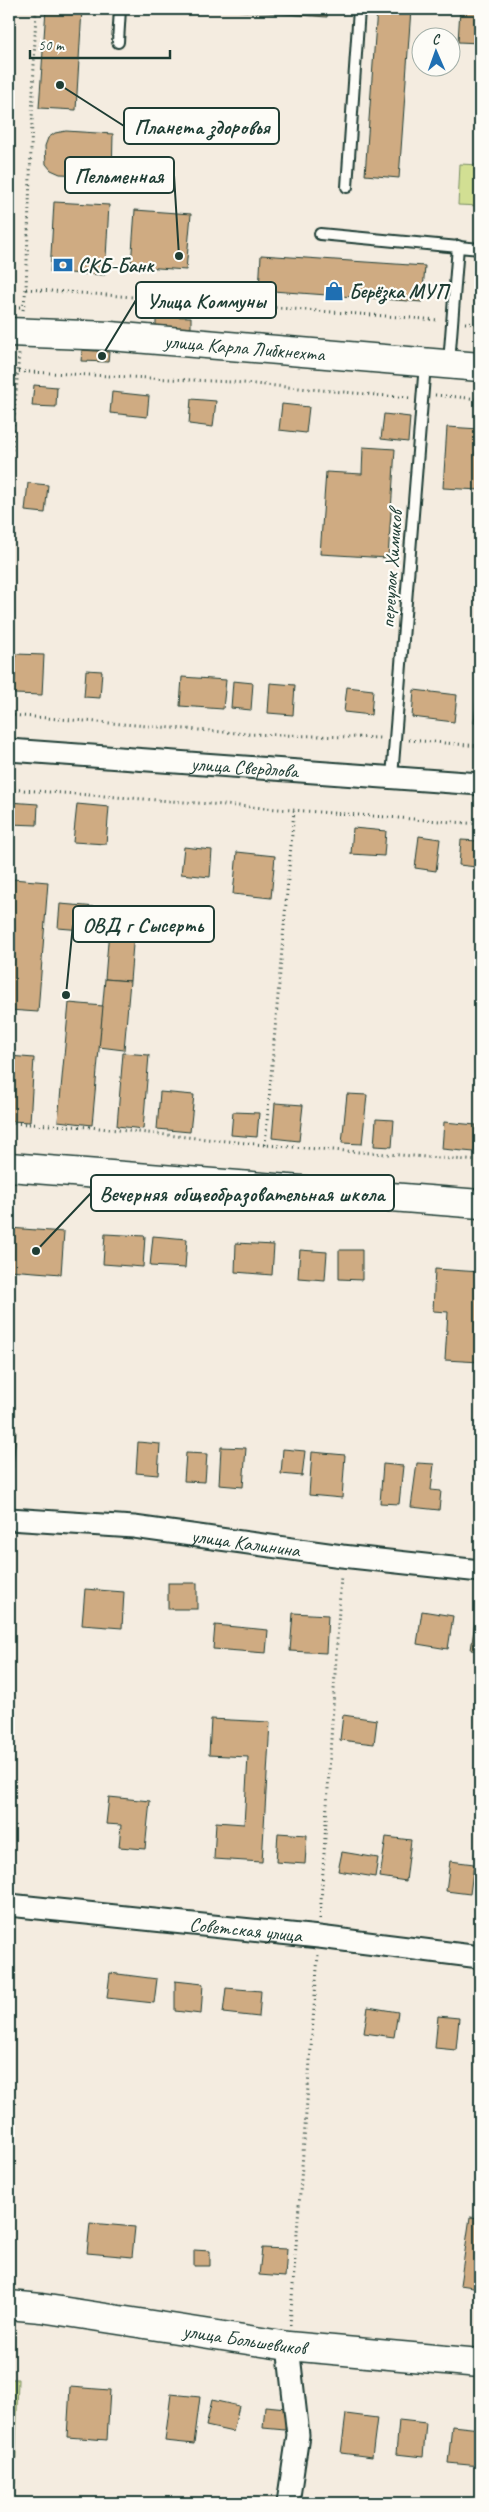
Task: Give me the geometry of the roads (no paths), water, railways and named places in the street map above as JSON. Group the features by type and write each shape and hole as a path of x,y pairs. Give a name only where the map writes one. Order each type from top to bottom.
{"street":[{"name":"улица Карла Либкнехта","path":"18,324 110,336 480,367"},
{"name":"улица Свердлова","path":"9,750 480,784"},
{"path":"9,1167 480,1204"},
{"name":"улица Калинина","path":"9,1518 134,1527 342,1556 480,1571"},
{"name":"Советская улица","path":"9,1906 319,1936 480,1957"},
{"name":"улица Большевиков","path":"9,2305 41,2308 288,2346 480,2363"},
{"path":"288,2346 298,2435 288,2503"}],"lane":[{"path":"118,42 120,9"},
{"path":"348,187 359,9"},
{"path":"320,234 480,248"},
{"name":"переулок Химиков","path":"392,777 422,397 437,364 452,322 458,246"}],"place":[{"name":"Планета здоровья","path":"60,85"},
{"name":"Пельменная","path":"179,256"},
{"name":"СКБ-Банк","path":"63,265"},
{"name":"Берёзка МУП","path":"334,291"},
{"name":"Улица Коммуны","path":"102,356"},
{"name":"ОВД г Сысерть","path":"66,995"},
{"name":"Вечерняя общеобразовательная школа","path":"36,1251"}]}
